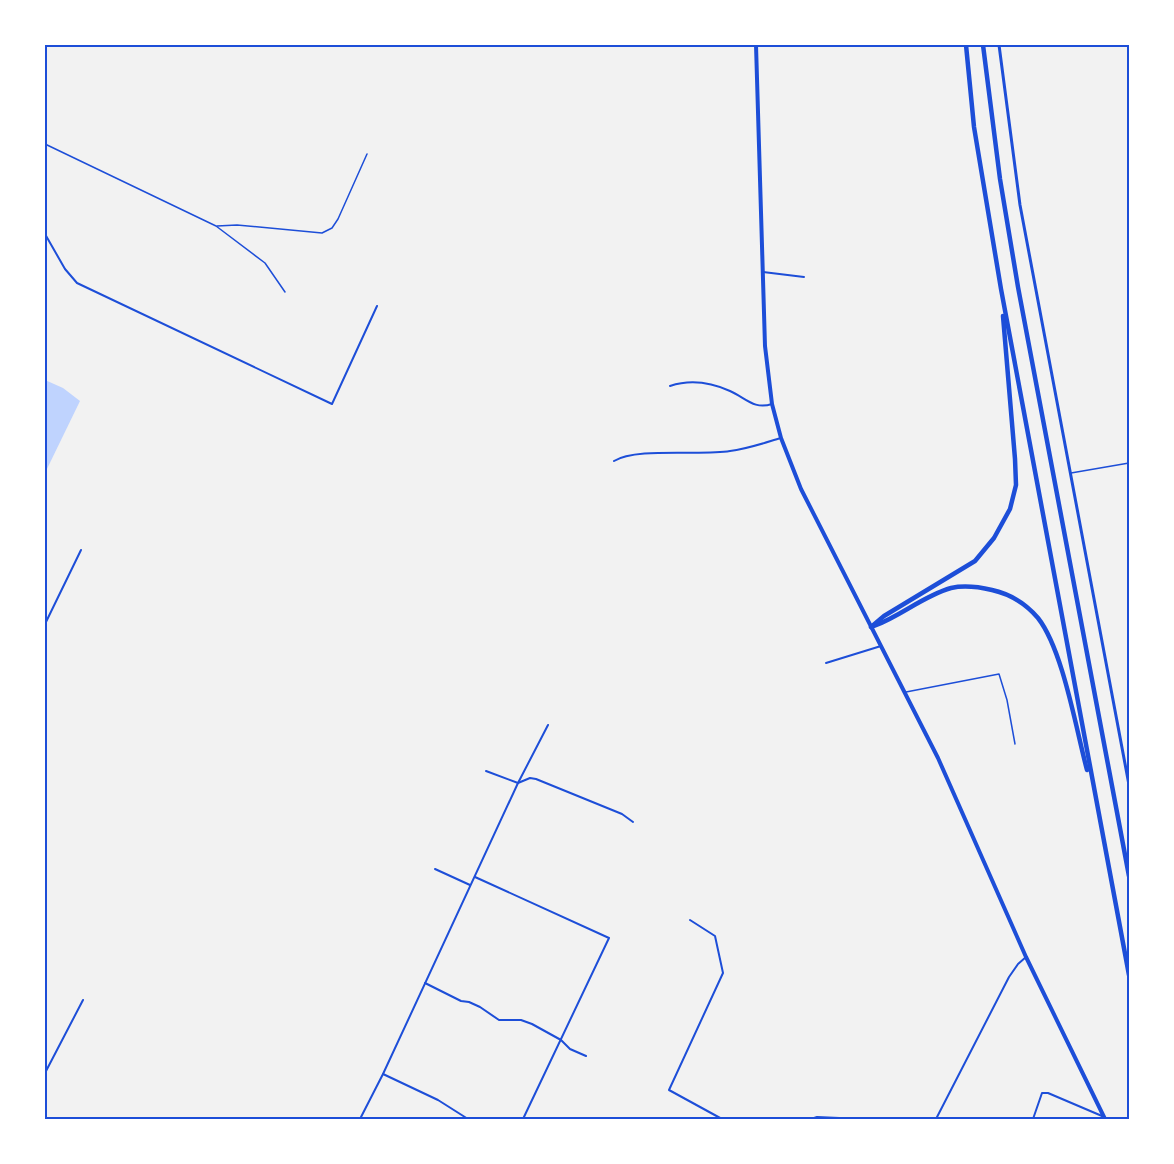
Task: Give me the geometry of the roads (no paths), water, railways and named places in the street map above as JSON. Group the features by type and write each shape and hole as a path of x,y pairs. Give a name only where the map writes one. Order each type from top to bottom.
{"highway":[{"path":"966,45 974,127 1001,290 1129,975"},
{"path":"983,45 1000,180 1018,287 1129,876"},
{"path":"871,627 884,616 975,561 994,538 1010,509 1016,485 1015,459 1001,290"},
{"path":"871,627 887,622 935,594 954,588 982,588 1006,594 1019,601 1038,618 1045,629 1062,673 1096,807"}],"main road":[{"path":"756,45 765,346 772,404 781,438 801,489 938,758 1026,957 1105,1118"}],"street":[{"path":"999,45 1020,205 1129,785"},
{"path":"45,234 65,269 77,283 332,404 377,306"},
{"path":"763,272 804,277"},
{"path":"670,386 683,382 697,382 729,390 754,405 762,407 772,404"},
{"path":"614,461 620,457 644,454 731,451 781,438"},
{"path":"45,624 81,550"},
{"path":"825,663 881,646"},
{"path":"360,1119 505,815 518,783 548,725"},
{"path":"486,771 518,783 530,778 536,779 622,814 633,822"},
{"path":"435,869 470,885"},
{"path":"474,877 609,938 523,1119"},
{"path":"690,920 715,936 723,973 669,1090 722,1119"},
{"path":"936,1119 1009,977 1017,964 1026,957"},
{"path":"425,983 461,1001 480,1007 499,1020 521,1020 561,1040 570,1049 586,1056"},
{"path":"45,1073 83,1000"},
{"path":"383,1074 438,1100 468,1119"},
{"path":"1033,1119 1041,1093 1048,1093 1105,1118"},
{"path":"811,1119 816,1117 862,1119"}],"lane":[{"path":"45,144 216,226 265,263 285,292"},
{"path":"216,226 237,225 322,233 332,228 339,219 367,154"},
{"path":"1070,474 1129,463"},
{"path":"905,692 999,674 1015,744"}],"water":[{"path":"45,380 63,388 80,401 45,473"}]}
